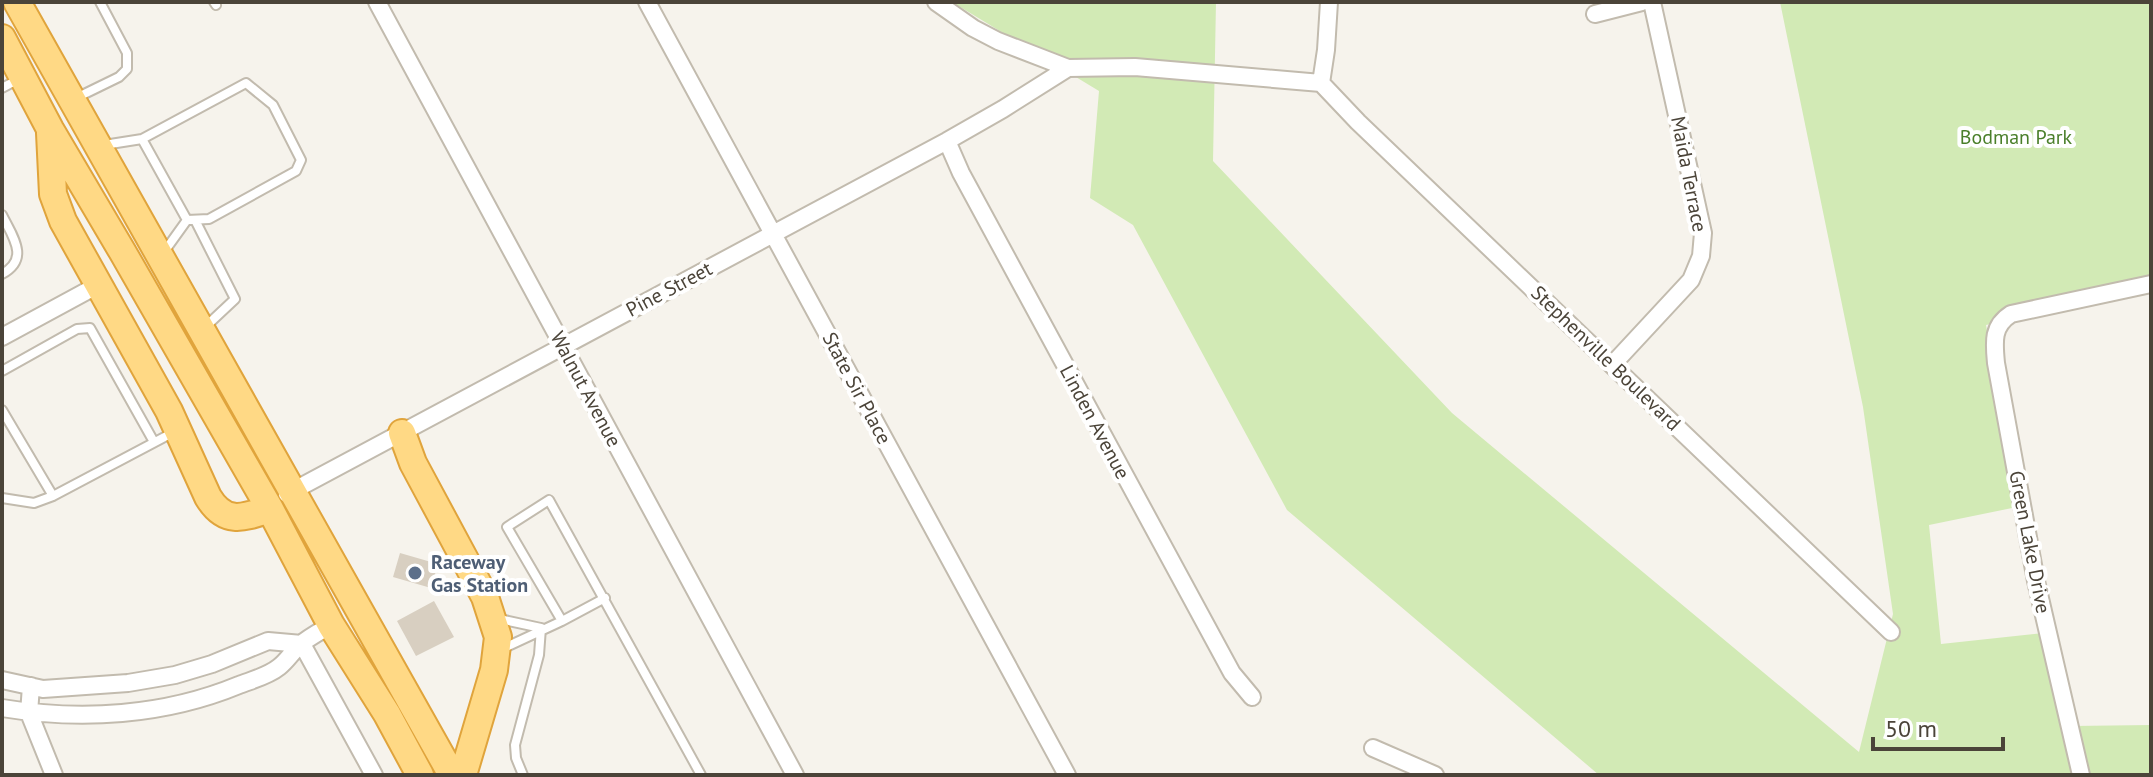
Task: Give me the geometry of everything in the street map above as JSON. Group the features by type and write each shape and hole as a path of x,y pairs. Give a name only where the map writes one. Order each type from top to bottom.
{"highway":[{"path":"17,2 452,775"},
{"path":"2,38 12,83 50,129 91,196 270,509 331,625 387,714 420,775"},
{"path":"50,129 53,194 63,221 178,429 216,510 231,517 270,509"},
{"path":"402,433 413,463 485,597 498,637 490,683 463,775"}],"street":[{"name":"Walnut Avenue","path":"377,2 795,775"},
{"name":"State Sir Place","path":"647,2 1067,775"},
{"path":"936,2 998,41 1068,68 1135,67 1321,83 1329,2"},
{"path":"1595,14 1642,2"},
{"name":"Maida Terrace","path":"1613,364 1691,280 1701,256 1703,233 1652,2"},
{"name":"Pine Street","path":"270,509 293,490 947,141 1068,68"},
{"name":"Stephenville Boulevard","path":"1321,83 1891,632"},
{"name":"Linden Avenue","path":"947,141 961,173 1191,599 1232,673 1252,697"},
{"name":"Green Lake Drive","path":"2081,775 2036,581 1994,338 1997,327 2011,314 2151,284"},
{"path":"2,337 98,285"},
{"path":"2,708 29,713 106,715 191,701 228,690 278,668 302,644 331,625"},
{"path":"2,680 43,689 128,683 175,675 268,641 302,644"},
{"path":"302,644 374,775"},
{"path":"31,686 29,713 54,775"},
{"path":"1373,748 1435,775"}],"lane":[{"path":"72,100 119,77 127,69 127,53 100,2"},
{"path":"97,146 142,139 246,83 273,105 301,160 296,171 209,219 191,220 161,256"},
{"path":"142,139 235,299 203,329"},
{"path":"2,215 18,245 19,255 17,263 2,274"},
{"path":"2,371 77,329 90,328 154,442"},
{"path":"2,410 53,496"},
{"path":"2,498 34,503 53,496 178,429"},
{"path":"562,621 507,527 549,500 701,775"},
{"path":"496,651 605,598"},
{"path":"493,617 541,628"},
{"path":"523,775 515,745 539,655 541,628"}],"green space":[{"name":"Bodman Park","path":"952,2 1216,2 1213,161 1452,413 1859,752 1893,614 1863,407 1780,2 2151,2 2151,288 1986,325 2017,507 1929,525 1941,644 2052,632 2072,726 2151,725 2151,775 1599,775 1287,510 1133,225 1090,198 1099,91"}],"building":[{"path":"400,553 438,564 431,588 393,577"},
{"path":"434,601 454,637 416,656 397,621"}],"place":[{"name":"Raceway Gas Station","path":"415,573"}]}
